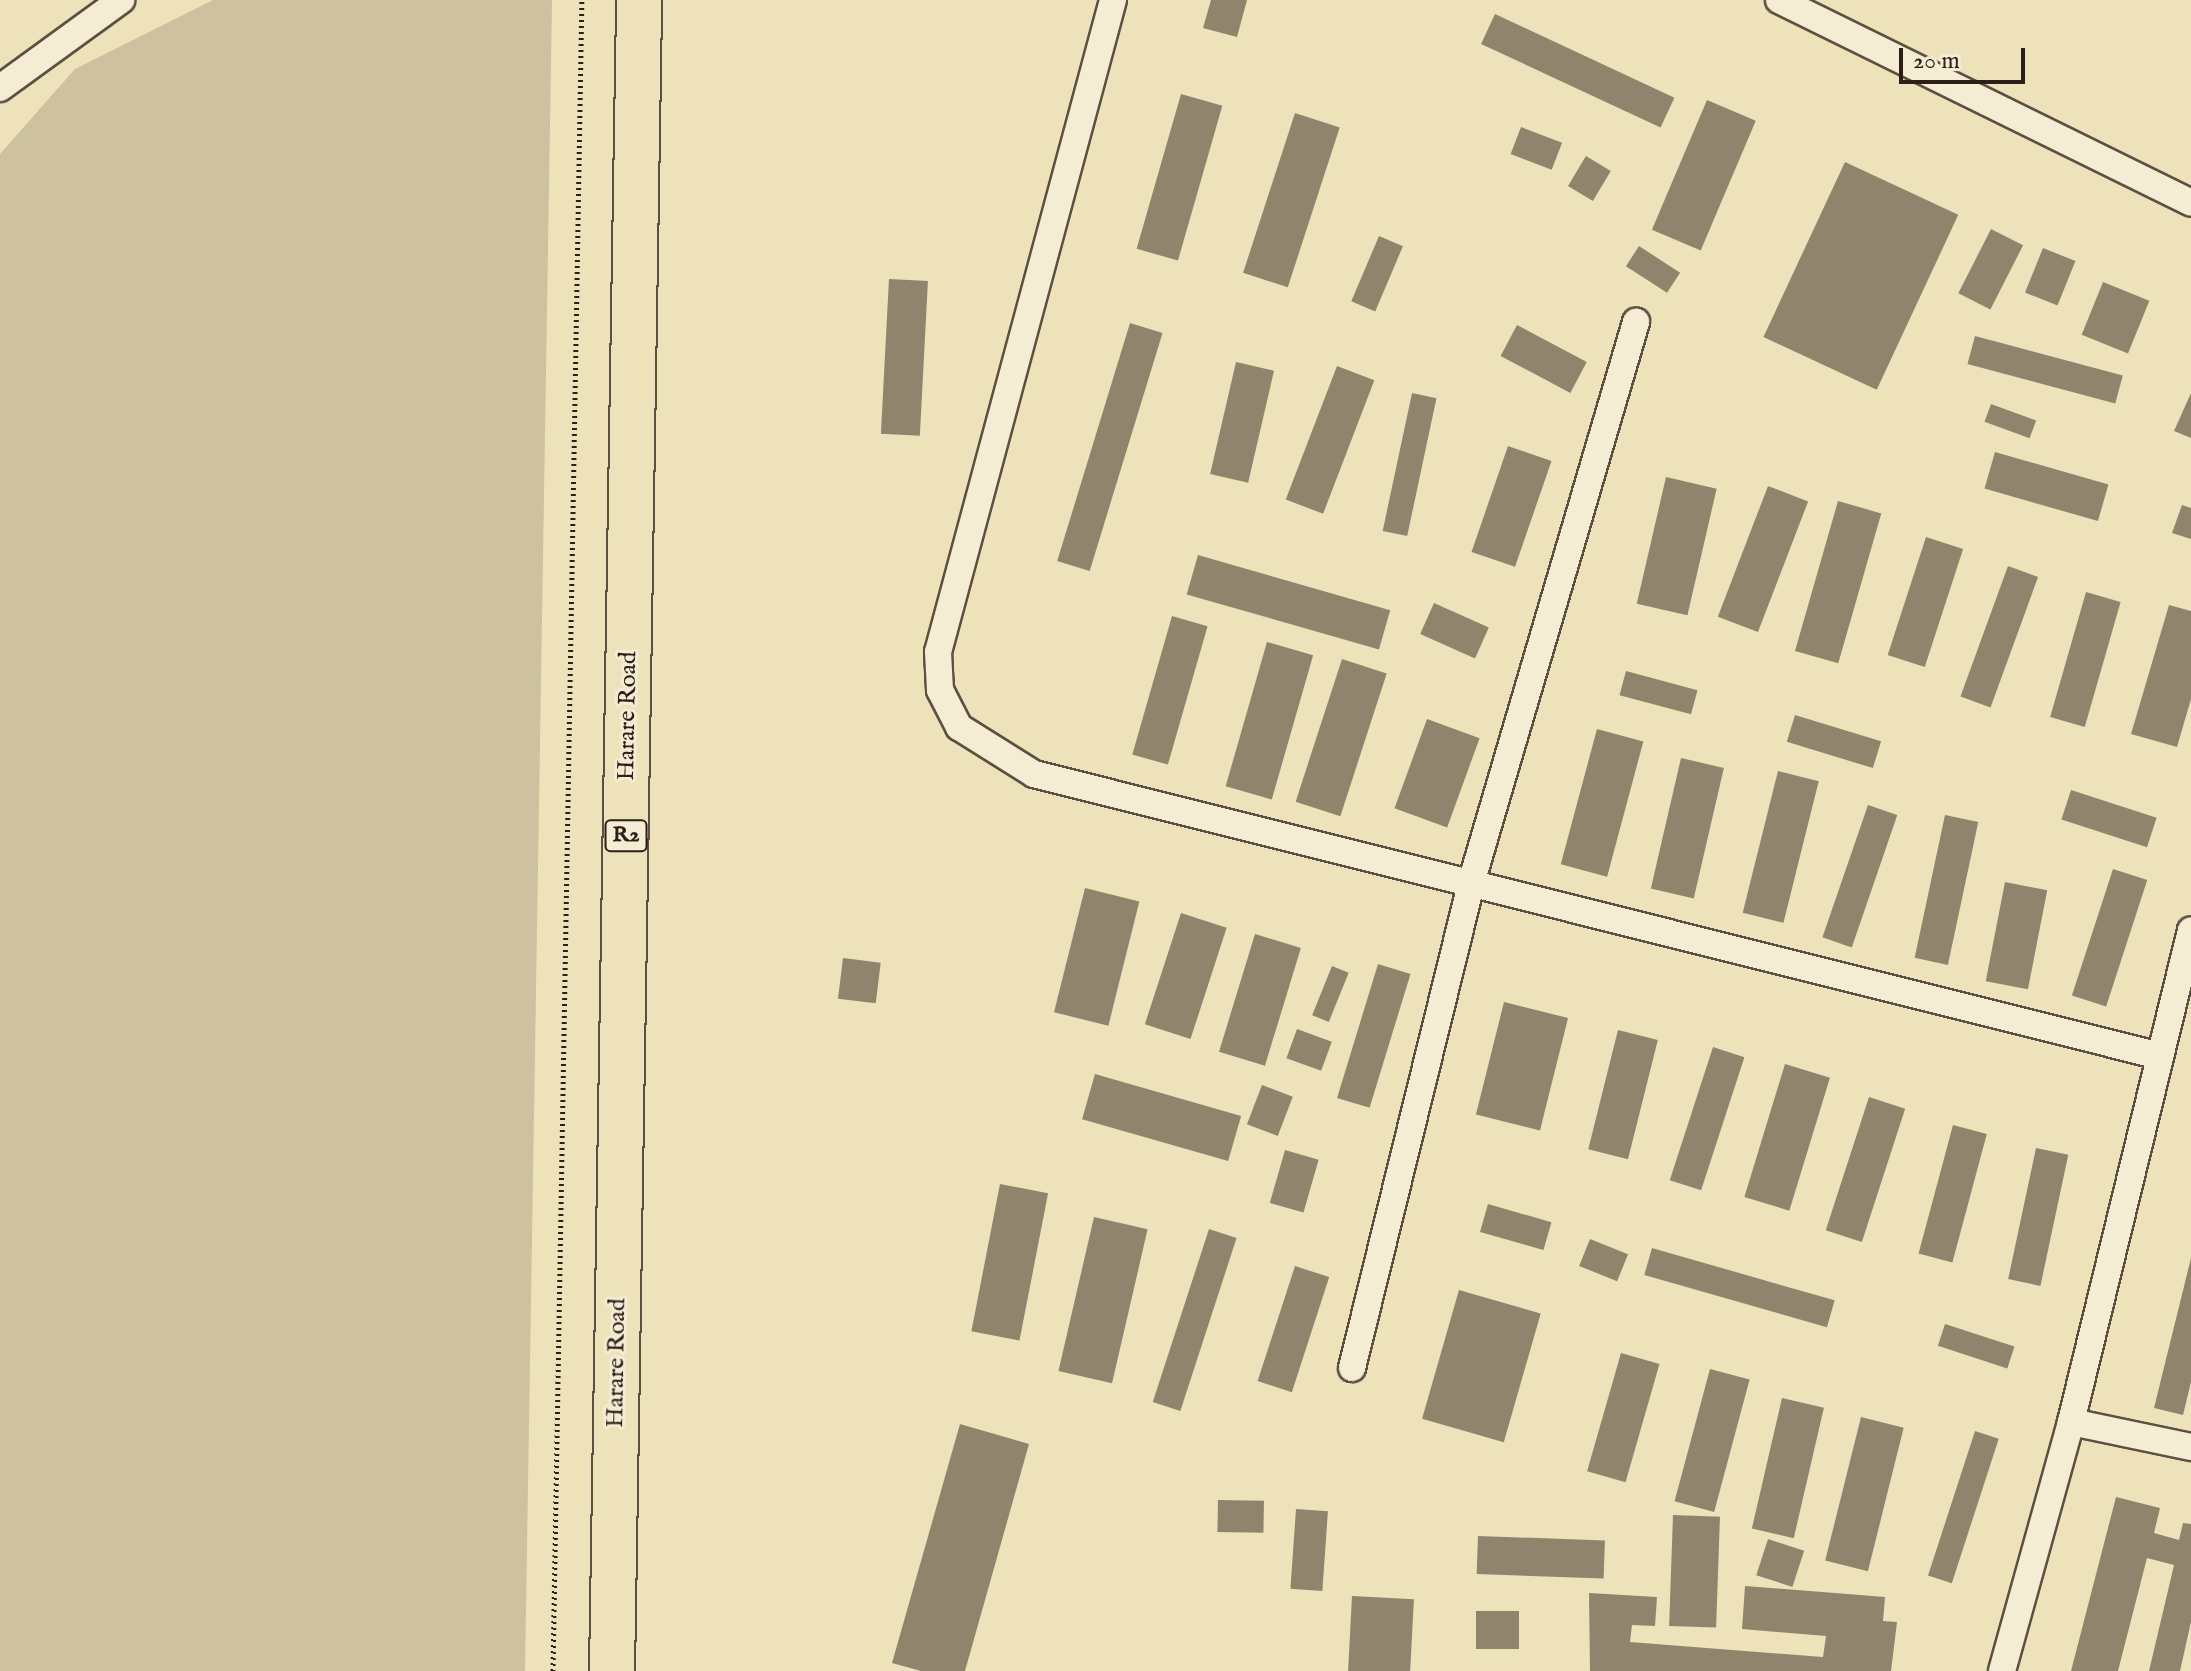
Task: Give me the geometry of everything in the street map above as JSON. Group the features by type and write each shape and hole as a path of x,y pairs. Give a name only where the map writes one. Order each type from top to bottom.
{"highway":[{"name":"Harare Road","path":"612,1671 639,0"}],"lane":[{"path":"0,88 121,0"},
{"path":"1113,0 938,652 940,690 959,727 1034,774 1472,880 2156,1055"},
{"path":"1779,0 2191,203"},
{"path":"1352,1368 1472,880 1636,322"},
{"path":"2002,1671 2071,1422 2156,1055 2191,930"},
{"path":"2071,1422 2191,1447"}],"path":[{"path":"553,1671 582,0"}],"shaded area":[{"path":"213,0 552,0 525,1671 0,1671 0,154 75,69"}],"building":[{"path":"1211,0 1247,0 1237,37 1203,28"},
{"path":"1495,14 1674,98 1661,128 1481,44"},
{"path":"1181,94 1222,106 1178,261 1137,249"},
{"path":"1707,100 1756,121 1701,250 1652,230"},
{"path":"1295,113 1340,128 1288,287 1243,273"},
{"path":"1521,127 1562,143 1552,170 1511,154"},
{"path":"1586,156 1611,171 1593,201 1568,186"},
{"path":"1845,162 1958,215 1877,390 1763,337"},
{"path":"1991,229 2023,245 1990,309 1958,293"},
{"path":"1379,236 1403,246 1375,312 1351,301"},
{"path":"1639,246 1680,273 1667,293 1626,266"},
{"path":"2043,248 2075,261 2057,306 2025,293"},
{"path":"889,279 928,281 920,436 881,434"},
{"path":"2103,282 2149,301 2128,354 2082,335"},
{"path":"1130,323 1163,333 1090,571 1057,561"},
{"path":"1517,325 1587,362 1570,393 1501,356"},
{"path":"1975,336 2123,376 2115,404 1967,364"},
{"path":"1236,362 1274,371 1248,483 1210,474"},
{"path":"1337,366 1374,380 1323,514 1286,500"},
{"path":"1412,393 1436,398 1407,536 1383,531"},
{"path":"2191,393 2191,438 2174,431"},
{"path":"1991,404 2036,420 2030,438 1985,422"},
{"path":"1508,446 1551,461 1515,567 1472,552"},
{"path":"1995,452 2108,485 2098,521 1985,489"},
{"path":"1666,477 1717,489 1687,615 1637,604"},
{"path":"1768,486 1808,501 1758,632 1718,617"},
{"path":"1838,501 1881,513 1838,663 1795,651"},
{"path":"2182,505 2191,508 2191,539 2172,533"},
{"path":"1926,537 1963,549 1925,667 1888,655"},
{"path":"1198,555 1390,610 1379,650 1187,594"},
{"path":"2008,566 2038,577 1991,708 1960,697"},
{"path":"2086,592 2121,602 2085,727 2050,717"},
{"path":"1434,603 1489,627 1475,658 1420,634"},
{"path":"2169,605 2191,611 2191,699 2177,747 2131,734"},
{"path":"1172,616 1208,626 1168,765 1132,754"},
{"path":"1267,642 1313,655 1272,799 1226,786"},
{"path":"1342,659 1387,674 1340,816 1296,802"},
{"path":"1626,671 1697,690 1691,714 1620,695"},
{"path":"1795,715 1881,741 1873,768 1787,742"},
{"path":"1427,719 1480,738 1447,827 1395,808"},
{"path":"1597,729 1643,741 1607,877 1561,864"},
{"path":"1681,758 1724,768 1694,898 1651,889"},
{"path":"1778,771 1819,781 1783,923 1743,913"},
{"path":"2071,790 2157,818 2147,847 2061,819"},
{"path":"1868,805 1897,815 1852,947 1822,937"},
{"path":"1945,815 1978,822 1948,965 1915,958"},
{"path":"2113,869 2147,880 2106,1007 2072,995"},
{"path":"2005,882 2047,890 2028,989 1986,981"},
{"path":"1085,888 1139,902 1108,1026 1054,1012"},
{"path":"1181,913 1227,928 1190,1039 1145,1024"},
{"path":"1255,934 1301,948 1265,1066 1219,1052"},
{"path":"843,958 881,963 876,1003 838,999"},
{"path":"1378,964 1411,974 1370,1108 1337,1098"},
{"path":"1332,966 1349,973 1329,1022 1312,1015"},
{"path":"1504,1002 1568,1018 1540,1131 1476,1115"},
{"path":"1297,1029 1332,1042 1321,1071 1286,1058"},
{"path":"1618,1030 1658,1040 1628,1159 1588,1149"},
{"path":"1713,1047 1744,1057 1701,1190 1670,1180"},
{"path":"1785,1064 1830,1078 1789,1211 1744,1197"},
{"path":"1095,1074 1241,1116 1228,1161 1082,1119"},
{"path":"1262,1085 1293,1097 1278,1136 1247,1124"},
{"path":"1869,1097 1905,1109 1862,1242 1826,1230"},
{"path":"1953,1125 1987,1134 1952,1263 1919,1253"},
{"path":"2036,1148 2068,1155 2040,1286 2008,1279"},
{"path":"1285,1150 1319,1160 1303,1213 1270,1203"},
{"path":"1000,1184 1048,1193 1019,1341 971,1331"},
{"path":"1488,1204 1551,1222 1543,1250 1480,1232"},
{"path":"1094,1217 1148,1229 1112,1383 1058,1371"},
{"path":"1209,1229 1237,1238 1180,1411 1153,1402"},
{"path":"1590,1239 1628,1254 1617,1281 1579,1266"},
{"path":"1652,1248 1835,1300 1827,1327 1644,1275"},
{"path":"2191,1258 2191,1382 2183,1415 2154,1408"},
{"path":"1295,1266 1329,1277 1292,1392 1258,1381"},
{"path":"1459,1290 1541,1313 1504,1442 1422,1419"},
{"path":"1945,1324 2014,1347 2007,1368 1938,1346"},
{"path":"1621,1353 1659,1364 1626,1482 1587,1471"},
{"path":"1710,1369 1750,1380 1714,1512 1675,1501"},
{"path":"1782,1398 1824,1408 1794,1538 1752,1529"},
{"path":"1861,1417 1904,1428 1868,1571 1825,1561"},
{"path":"960,1424 1029,1444 965,1671 921,1671 892,1663"},
{"path":"1975,1431 1999,1439 1952,1583 1928,1576"},
{"path":"2116,1497 2160,1508 2154,1533 2179,1540 2183,1523 2191,1524 2191,1622 2180,1671 2149,1671 2174,1565 2147,1558 2118,1671 2071,1671"},
{"path":"1218,1500 1264,1501 1263,1533 1217,1532"},
{"path":"1296,1509 1328,1511 1322,1591 1290,1589"},
{"path":"1673,1515 1720,1517 1716,1628 1669,1626"},
{"path":"1478,1536 1605,1540 1604,1578 1477,1574"},
{"path":"1768,1539 1804,1551 1792,1587 1756,1575"},
{"path":"1745,1586 1885,1597 1883,1621 1897,1622 1891,1671 1590,1671 1589,1593 1657,1597 1655,1626 1632,1625 1630,1642 1823,1657 1826,1636 1742,1629"},
{"path":"1352,1596 1414,1599 1410,1671 1348,1671"},
{"path":"1476,1611 1519,1611 1519,1649 1476,1649"}]}
